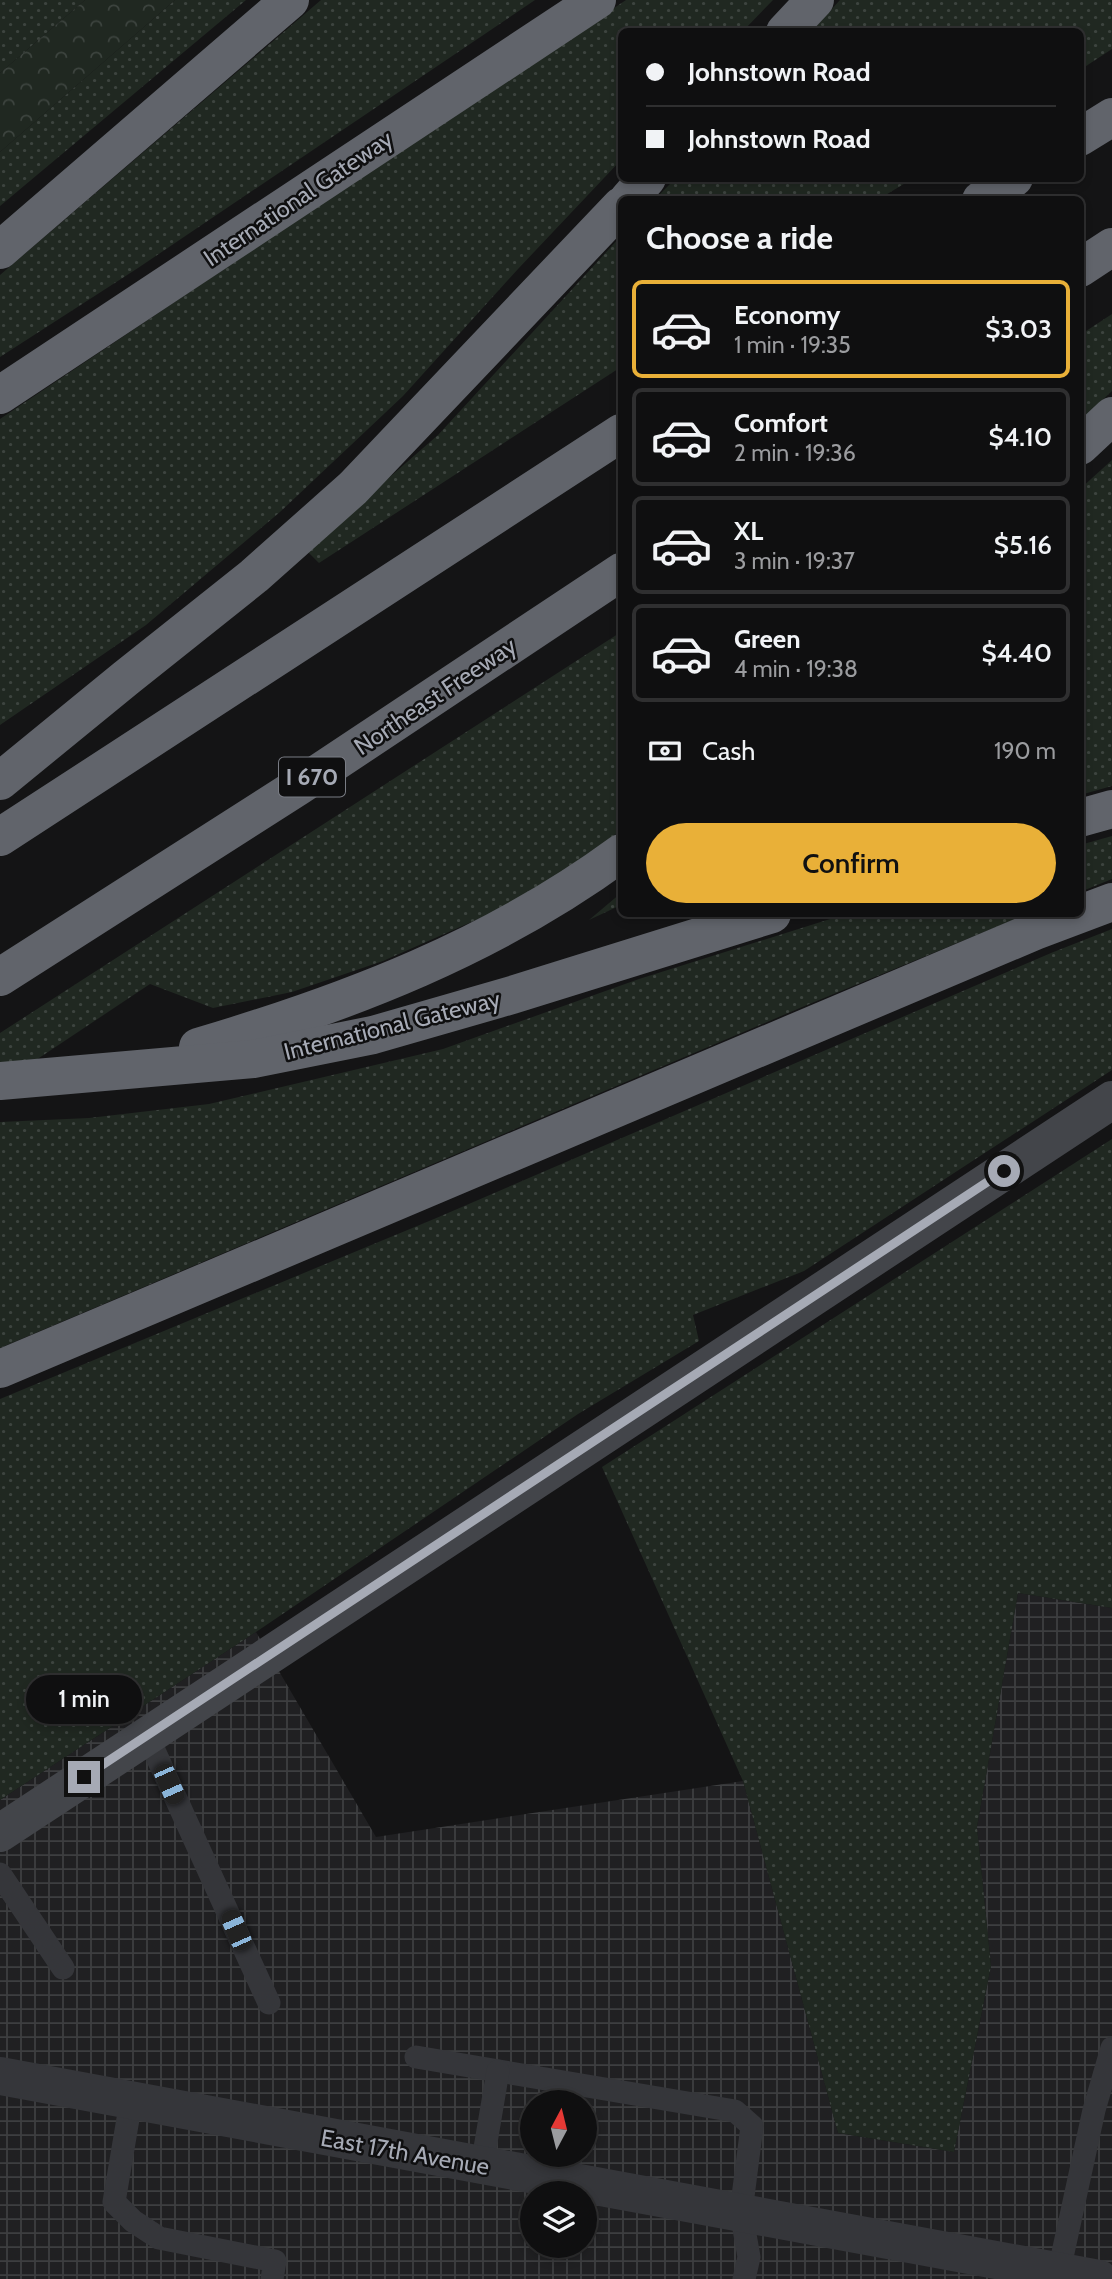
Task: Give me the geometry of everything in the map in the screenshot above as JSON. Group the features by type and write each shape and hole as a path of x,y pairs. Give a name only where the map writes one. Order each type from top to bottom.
{"highway":[{"path":"0,250 290,0"},
{"name":"International Gateway","path":"0,395 597,0"},
{"path":"789,28 814,0"},
{"path":"1084,134 1112,117"},
{"path":"631,196 644,182"},
{"path":"987,196 1008,182"},
{"path":"0,781 254,576 352,488 618,209"},
{"path":"1084,265 1112,247"},
{"path":"1084,442 1112,416"},
{"path":"0,837 618,435"},
{"name":"Northeast Freeway","path":"0,977 299,786 618,574"},
{"path":"1084,817 1112,810"},
{"path":"125,1069 360,995 469,946 577,885 618,855"},
{"path":"1084,913 1112,902"},
{"name":"International Gateway","path":"0,1081 253,1059 373,1035 762,917"},
{"path":"0,1369 1072,917"}],"main road":[{"path":"0,1833 1112,1100"}],"street":[{"name":"East 17th Avenue","path":"0,2076 1099,2279"}],"lane":[{"path":"147,1735 269,2003"},
{"path":"0,1874 63,1968"},
{"path":"1059,2271 1094,2110 1112,2048"},
{"path":"415,2056 735,2111 752,2126 741,2212 749,2257 744,2279"},
{"path":"482,2166 498,2071"},
{"path":"131,2101 114,2202 133,2221 159,2238 275,2261 272,2279"}],"shaded area":[{"path":"1018,1593 1112,1608 1112,2279 0,2279 0,1800 256,1632 376,1837 743,1781 838,2133 954,2152 991,1966 977,1827"}],"green space":[{"path":"0,0 85,0 0,73"},
{"path":"85,0 175,0 0,152 0,73"},
{"path":"175,0 246,0 0,206 0,152"},
{"path":"321,0 535,0 138,268 0,357 0,275"},
{"path":"626,0 773,0 746,28 618,28 618,163 403,396 280,512 146,625 0,725 0,419"},
{"path":"840,0 1112,0 1112,49 1084,67 1084,28 815,28"},
{"path":"672,182 907,182 884,196 658,196"},
{"path":"618,239 618,369 319,563 306,550 438,435"},
{"path":"1112,314 1112,391 1084,417 1084,332"},
{"path":"1112,460 1112,786 1084,794 1084,485"},
{"path":"618,634 618,832 573,866 494,912 383,961 292,992 213,1008 150,984 0,1084 0,1033"},
{"path":"1112,836 1112,879 1084,890 1084,844"},
{"path":"618,896 618,906 589,920"},
{"path":"836,917 1021,917 0,1348 0,1122 89,1118 209,1104 443,1049 639,979"},
{"path":"1112,929 1112,1070 804,1271 693,1315 699,1341 578,1414 256,1632 0,1800 0,1399 434,1219"},
{"path":"1112,1139 1112,1608 1018,1593 977,1827 991,1966 954,2152 838,2133 743,1781 602,1467"}],"route":[{"path":"84,1777 1004,1171"}]}
